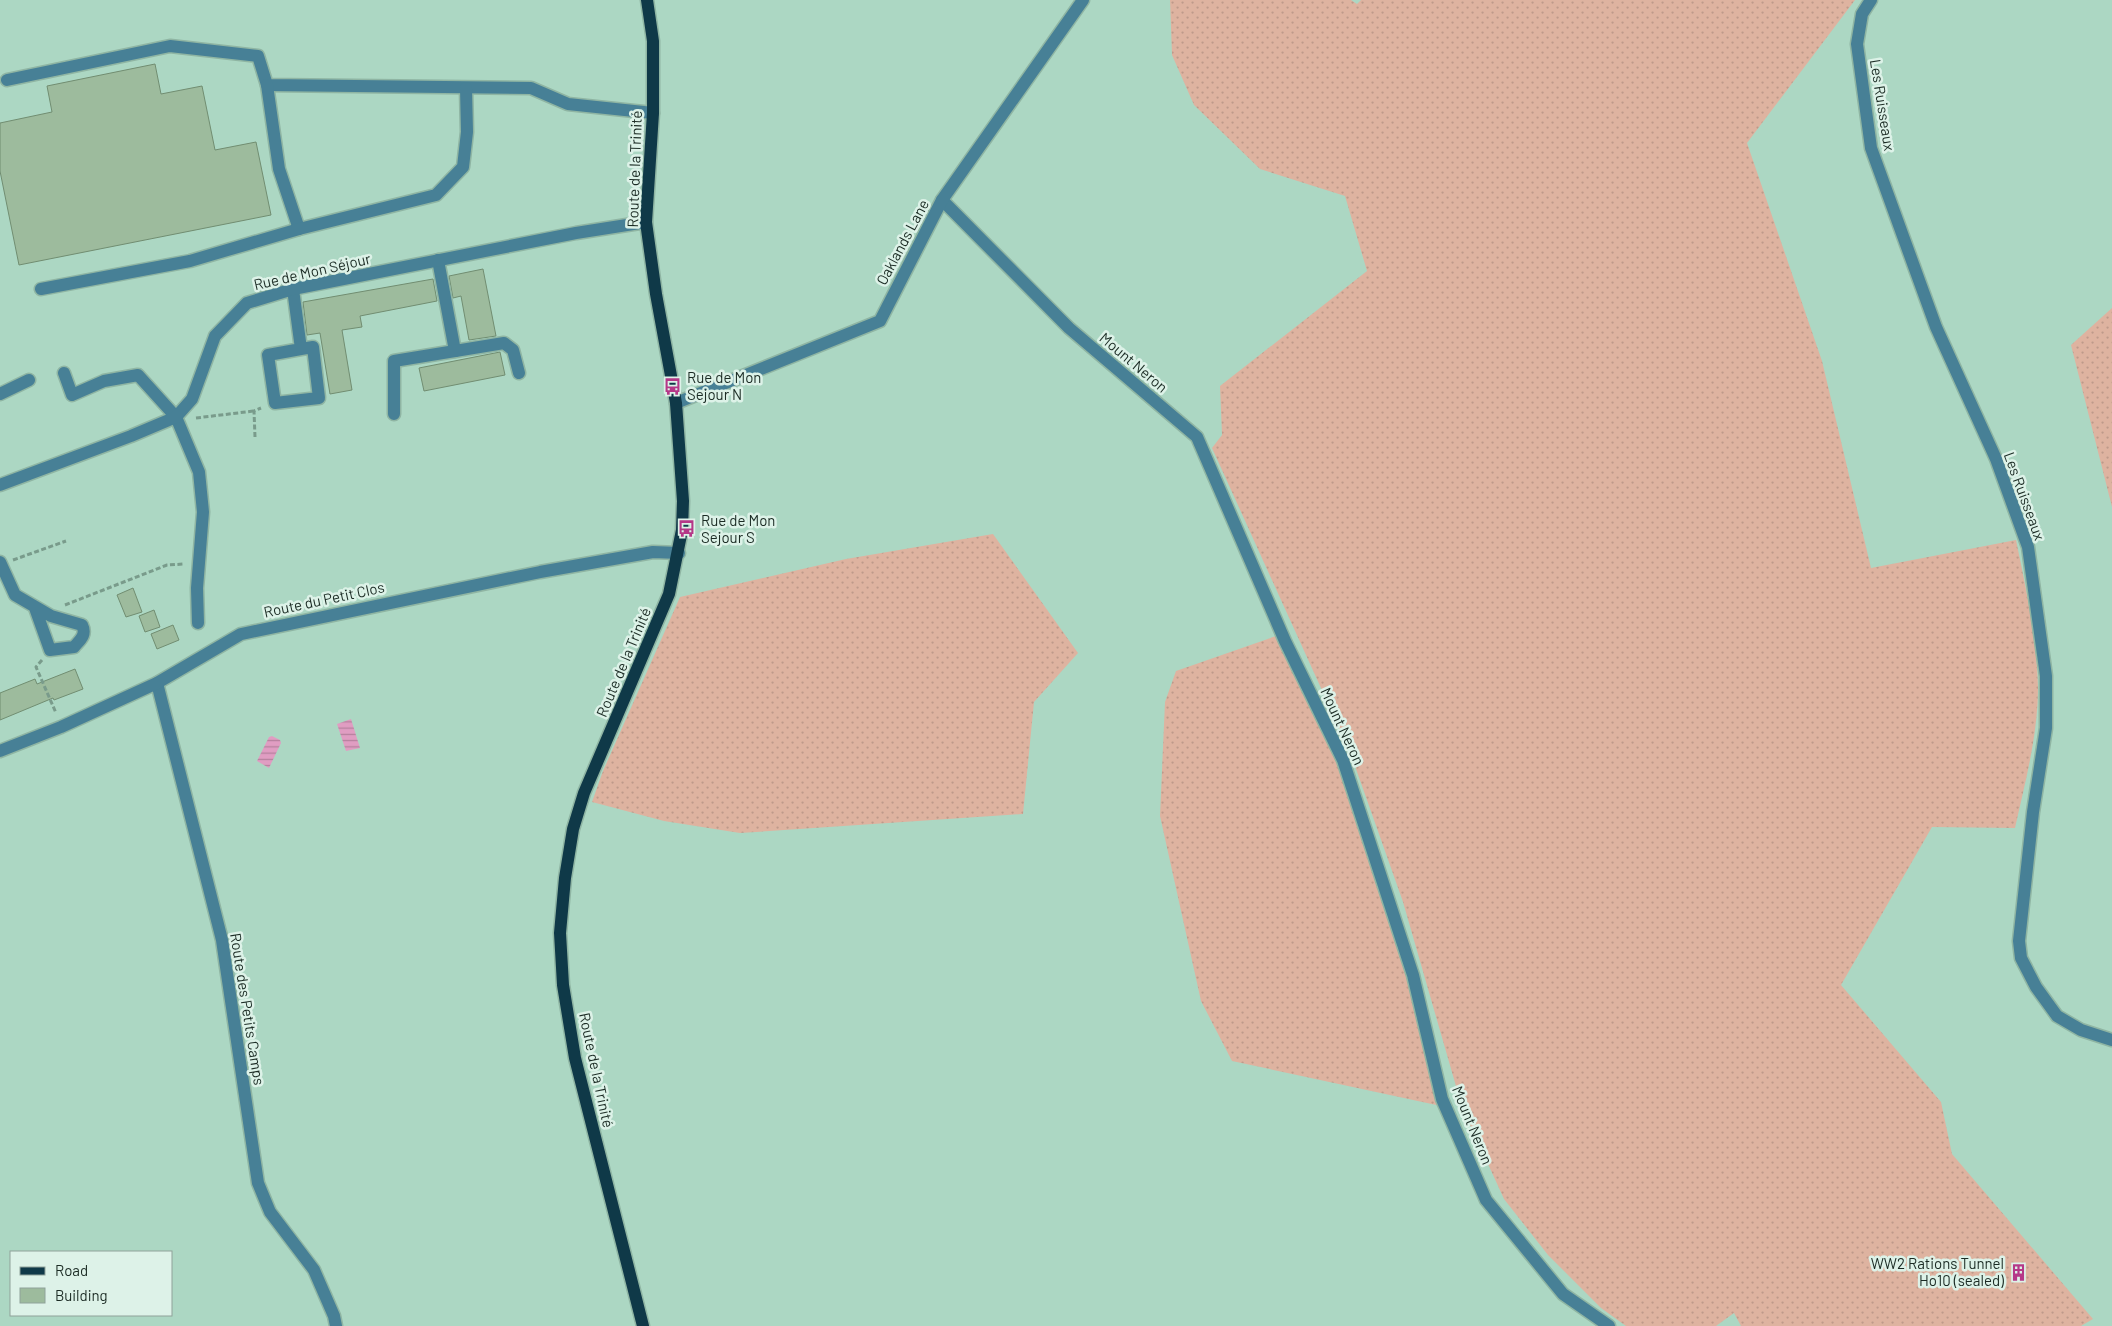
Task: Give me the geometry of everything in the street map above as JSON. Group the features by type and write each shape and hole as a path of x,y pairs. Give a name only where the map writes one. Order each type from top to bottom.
{"main road":[{"name":"Route de la Trinité","path":"643,1326 575,1058 563,985 560,932 565,878 573,829 584,793 655,631 669,594 679,553 682,530 683,502 676,403 656,294 646,222 653,113 653,41 647,0"}],"street":[{"name":"Oaklands Lane","path":"676,403 880,320 942,200 1082,0"},
{"name":"Les Ruisseaux","path":"1871,0 1862,14 1857,44 1871,148 1936,327 1996,459 2028,547 2046,676 2046,728 2032,812 2019,941 2021,958 2036,987 2057,1016 2081,1030 2112,1040"},
{"path":"7,80 170,46 258,56 267,86 279,169 299,229"},
{"path":"267,86 531,88 568,104 653,113"},
{"path":"41,289 190,261 299,229 436,195 463,167 467,132 466,88"},
{"name":"Mount Neron","path":"942,200 1068,328 1197,437 1285,641 1343,760 1413,974 1442,1099 1486,1200 1563,1294 1609,1326"},
{"name":"Rue de Mon Séjour","path":"0,485 131,436 176,417 192,399 215,336 247,303 293,289 576,233 646,222"},
{"path":"438,260 455,351"},
{"path":"293,289 301,349"},
{"path":"394,414 394,361 504,343 513,350 519,373"},
{"path":"313,348 319,398 275,403 268,355 301,349 313,348"},
{"path":"64,373 72,395 104,381 138,375 176,417 199,472 203,512 199,563 198,623"},
{"path":"0,394 29,380"},
{"name":"Route du Petit Clos","path":"0,751 61,727 157,683 241,634 540,572 653,552 679,553"},
{"path":"0,563 15,595 51,616 82,625 84,637 74,647 50,650 35,608"},
{"name":"Route des Petits Camps","path":"157,683 222,940 258,1183 270,1212 314,1270 334,1316 336,1326"}],"path":[{"path":"176,417 190,418 254,410 275,403"},
{"path":"254,410 255,438"},
{"path":"0,563 66,540"},
{"path":"51,616 65,605 167,565 199,563"},
{"path":"50,650 36,667 61,727"}],"shaded area":[{"path":"1170,0 1351,0 1357,4 1361,0 1855,0 1747,143 1822,361 1871,568 2016,540 2033,632 2038,688 2036,723 2027,776 2015,828 1932,827 1841,985 1941,1102 1952,1154 2093,1319 2081,1326 1741,1326 1734,1313 1716,1326 1626,1326 1601,1308 1548,1255 1504,1199 1462,1107 1403,902 1350,752 1212,448 1222,435 1220,386 1367,271 1345,196 1260,169 1194,105 1172,55"},
{"path":"2112,308 2112,507 2071,345"},
{"path":"993,534 1078,653 1034,702 1023,814 740,833 664,821 592,802 603,771 680,597 846,559"},
{"path":"1276,636 1340,762 1397,939 1441,1106 1232,1061 1201,1001 1160,816 1165,702 1176,671"},
{"path":"351,719 360,748 346,751 337,724"},
{"path":"272,736 280,740 281,743 269,768 257,761 269,737"}],"building":[{"path":"155,64 161,94 202,86 215,150 256,142 271,215 19,265 0,171 0,123 52,112 47,86"},
{"path":"483,269 496,336 469,340 461,296 453,298 449,276"},
{"path":"433,279 437,301 360,316 362,327 342,330 352,390 330,394 320,333 307,335 303,302"},
{"path":"500,352 505,375 424,391 419,368"},
{"path":"133,588 142,612 126,617 117,595"},
{"path":"154,610 160,627 145,632 139,616"},
{"path":"173,625 179,640 157,649 151,634"},
{"path":"75,669 83,689 54,700 53,698 0,720 0,693 35,679 37,684"}],"place":[{"name":"Rue de Mon Sejour N","path":"673,386"},
{"name":"Rue de Mon Sejour S","path":"687,529"},
{"name":"WW2 Rations Tunnel Ho10 (sealed)","path":"2018,1272"}]}
